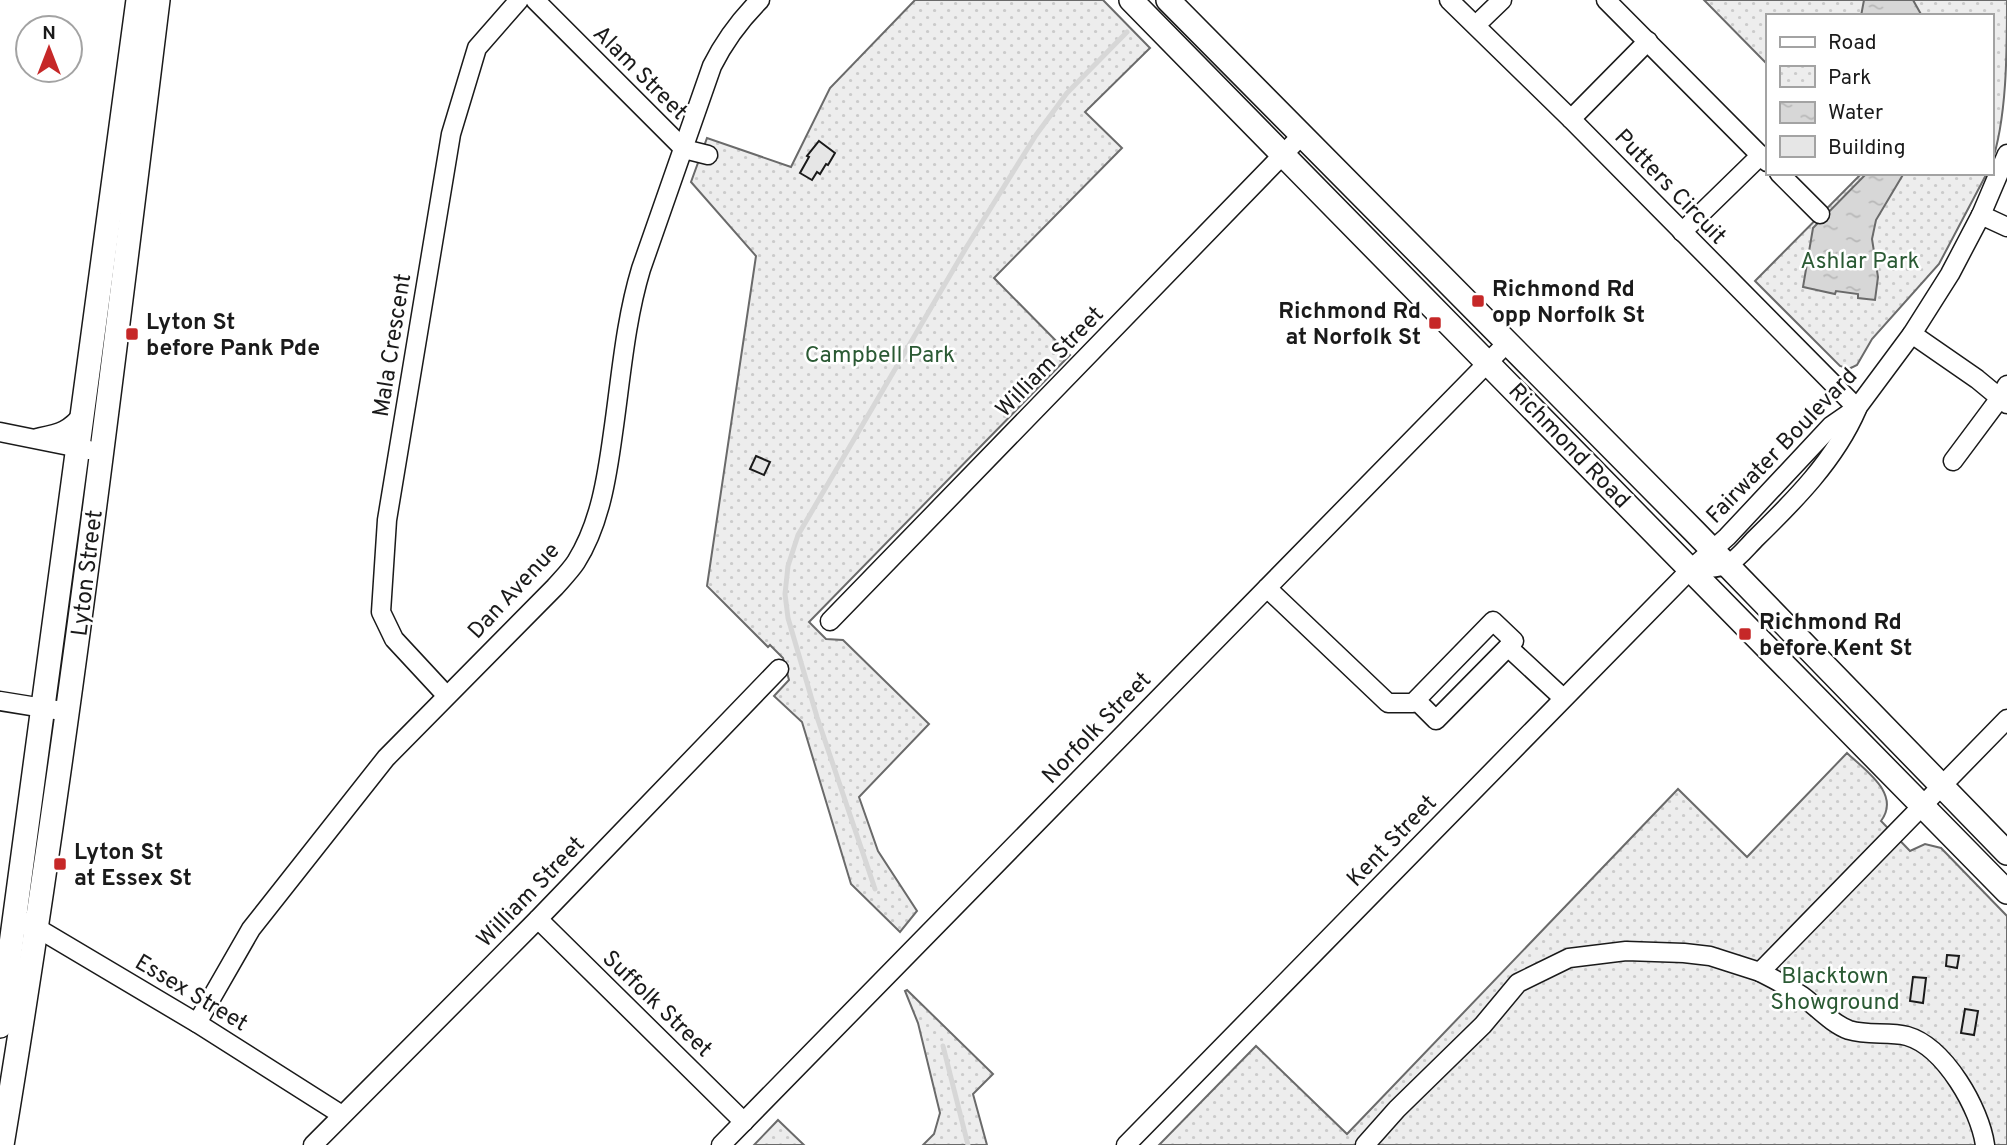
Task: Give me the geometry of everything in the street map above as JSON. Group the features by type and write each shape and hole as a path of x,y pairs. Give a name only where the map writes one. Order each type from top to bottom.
{"main road":[{"name":"Richmond Road","path":"1130,0 2007,892"},
{"name":"Richmond Road","path":"1168,0 1719,557 2007,853"},
{"name":"Lyton Street","path":"0,1027 43,708 90,450 84,413 149,1"},
{"name":"Lyton Street","path":"2,1145 38,928 68,712 90,450 149,1"}],"street":[{"name":"Mala Crescent","path":"446,695 394,639 381,612 387,520 451,134 477,48 519,0"},
{"name":"Alam Street","path":"535,0 684,149"},
{"name":"Dan Avenue","path":"197,1023 251,929 386,758 555,587 576,562 600,507 632,301 712,66 742,18 760,0"},
{"name":"Putters Circuit","path":"1449,0 1571,119 1857,408"},
{"path":"1476,25 1502,0"},
{"path":"1606,0 1764,158 1682,232"},
{"path":"1571,119 1647,41"},
{"name":"William Street","path":"830,621 1302,135"},
{"path":"684,149 708,155"},
{"name":"Fairwater Boulevard","path":"1690,569 1719,557 1727,537 1831,426 1857,408 1912,334 1944,284 1981,215 2007,154"},
{"path":"1781,175 1820,214"},
{"path":"1981,215 2007,227"},
{"path":"1912,334 2005,396 1953,461"},
{"name":"Norfolk Street","path":"721,1145 1507,343"},
{"path":"37,438 64,432 84,413"},
{"path":"0,432 90,450"},
{"name":"Kent Street","path":"1126,1145 1690,569"},
{"path":"1267,588 1388,703 1407,704 1416,700 1493,621 1514,641 1436,720 1416,700"},
{"path":"1508,647 1563,698"},
{"name":"William Street","path":"313,1145 538,919 779,669"},
{"path":"0,701 68,712"},
{"path":"1760,972 2007,719"},
{"name":"Essex Street","path":"15,915 197,1023 342,1115"},
{"name":"Suffolk Street","path":"538,919 744,1122"},
{"path":"1365,1145 1397,1109 1483,1024 1518,983 1569,958 1626,951 1710,956 1760,972 1800,995 1847,1030 1876,1035 1903,1035 1917,1039 1947,1065 1967,1093 1983,1129 1985,1145"}],"green space":[{"name":"Campbell Park","path":"915,0 1103,0 1150,48 1085,112 1122,148 994,278 1070,355 809,622 826,639 843,640 929,724 859,797 878,851 917,911 900,932 851,884 802,722 774,696 789,680 783,658 770,645 768,647 707,586 756,256 691,182 707,138 791,167 830,88"},
{"path":"1704,0 2007,0 2003,106 1993,158 1993,14 1766,14 1766,63"},
{"name":"Ashlar Park","path":"1860,175 1986,175 1939,264 1872,339 1857,365 1849,369 1840,366 1755,281"},
{"name":"Blacktown Showground","path":"1847,753 1879,784 1887,802 1881,821 1910,851 1925,844 1941,848 2007,916 2007,1145 1159,1145 1256,1046 1347,1134 1678,789 1747,857"},
{"path":"905,991 993,1074 973,1094 987,1145 923,1145 934,1134 940,1113 918,1023"},
{"path":"778,1120 804,1145 754,1145"}],"water":[{"path":"1864,0 1913,0 1921,14 1861,14"},
{"path":"1865,175 1903,175 1876,220 1872,239 1878,277 1875,300 1858,298 1858,294 1836,291 1835,294 1803,287 1813,228"}],"building":[{"path":"819,141 835,153 828,165 826,164 820,174 817,172 812,180 800,173 809,157 807,156"},
{"path":"756,456 770,462 764,475 750,469"},
{"path":"1947,955 1959,956 1957,968 1946,966"},
{"path":"1913,977 1926,978 1923,1003 1910,1001"},
{"path":"1965,1009 1978,1011 1974,1035 1961,1033"}],"waterway":[{"path":"875,889 817,717 788,618 785,594 788,566 798,535 966,248 1036,135 1067,93 1127,32"},
{"path":"943,1046 968,1145"}],"place":[{"name":"Richmond Rd opp Norfolk St","path":"1478,301"},
{"name":"Richmond Rd at Norfolk St","path":"1435,323"},
{"name":"Lyton St before Pank Pde","path":"132,334"},
{"name":"Richmond Rd before Kent St","path":"1745,634"},
{"name":"Lyton St at Essex St","path":"60,864"}]}
